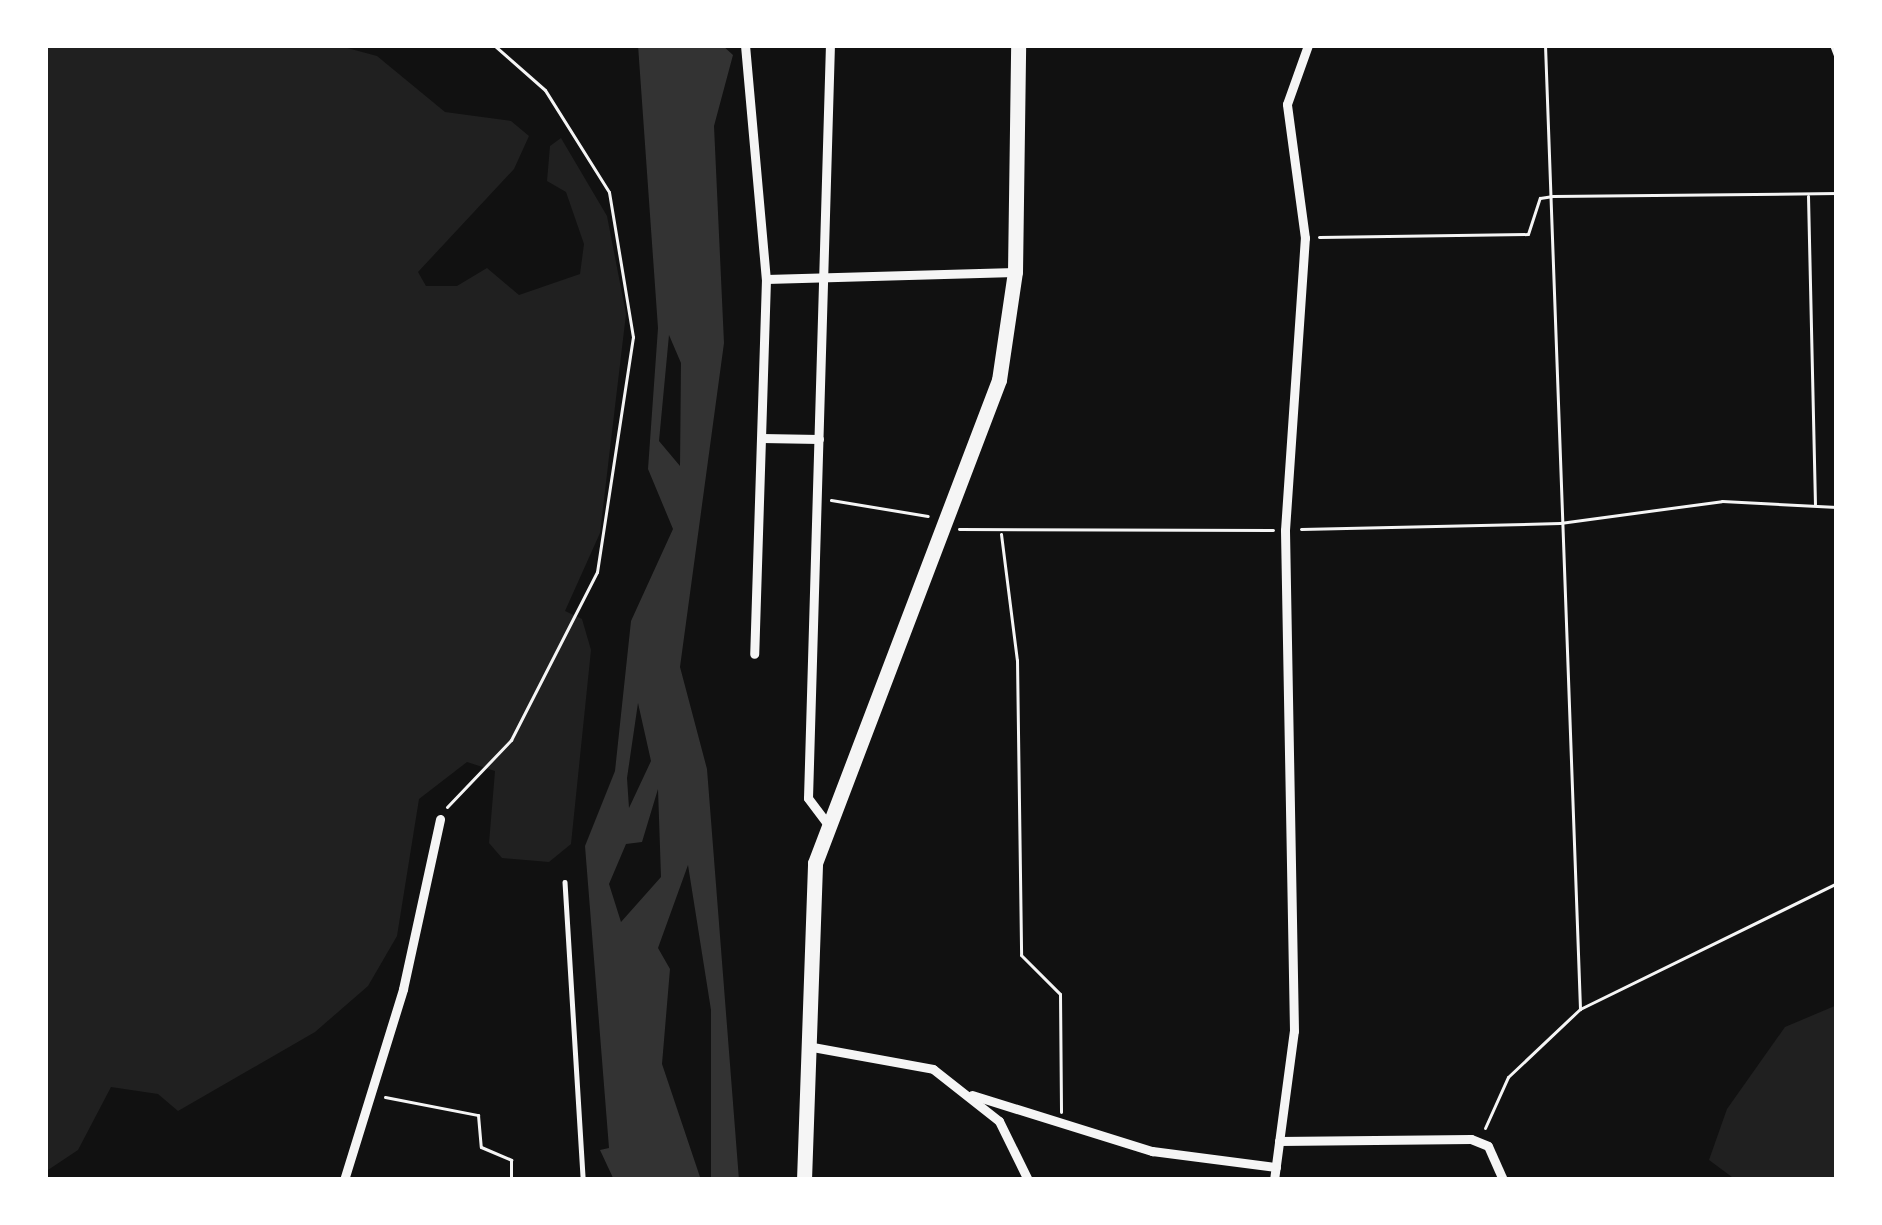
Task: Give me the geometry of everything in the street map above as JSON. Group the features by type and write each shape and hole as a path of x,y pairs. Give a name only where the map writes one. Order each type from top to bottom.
{"highway":[{"path":"804,1180 807,1046 826,822 986,430 1015,272 1018,45"}],"street":[{"path":"745,45 766,279 754,654"},
{"path":"826,822 808,798 830,45"},
{"path":"1274,1180 1294,1031 1285,530 1305,238 1287,104 1308,45"},
{"path":"766,279 1015,272"},
{"path":"763,437 819,439"},
{"path":"344,1180 371,1093 440,819"},
{"path":"807,1046 893,1054 971,1095 1152,1151 1276,1167"},
{"path":"971,1095 999,1121 1028,1180"},
{"path":"1279,1141 1481,1142 1503,1180"}],"lane":[{"path":"566,882 584,1180"}],"path":[{"path":"440,819 511,740 597,572 633,337 608,192 545,90 494,45"},
{"path":"1545,45 1580,1009"},
{"path":"1832,45 1837,61"},
{"path":"1305,238 1528,234 1540,198 1553,196 1837,193"},
{"path":"1808,194 1815,505"},
{"path":"817,499 904,507 949,524 1001,532 1560,523 1722,501 1837,507"},
{"path":"1001,532 1017,660 1021,955 1060,994 1059,1124"},
{"path":"1481,1142 1508,1077 1580,1009 1837,884"},
{"path":"371,1093 478,1115 481,1147 511,1160 511,1180"}],"shaded area":[{"path":"45,45 336,45 377,56 445,112 511,121 529,136 514,169 418,272 426,286 457,286 487,268 519,295 580,274 584,244 566,192 547,181 550,146 561,138 607,216 626,314 600,533 565,611 582,619 591,650 571,844 549,862 502,858 489,843 495,771 467,762 419,799 397,936 368,986 315,1032 178,1111 158,1094 111,1087 78,1150 45,1172"},
{"path":"638,45 722,45 733,55 714,126 724,343 680,667 707,769 739,1180 711,1180 711,1010 688,865 658,948 670,969 662,1064 701,1180 614,1180 600,1150 609,1148 585,846 615,771 631,621 673,529 648,469 658,328","holes":["669,335 681,363 680,466 659,441","638,703 651,761 629,808 627,778","658,789 661,877 621,922 609,884 626,844 642,842"]},
{"path":"1837,1005 1837,1180 1736,1180 1709,1160 1727,1109 1785,1027"}]}
